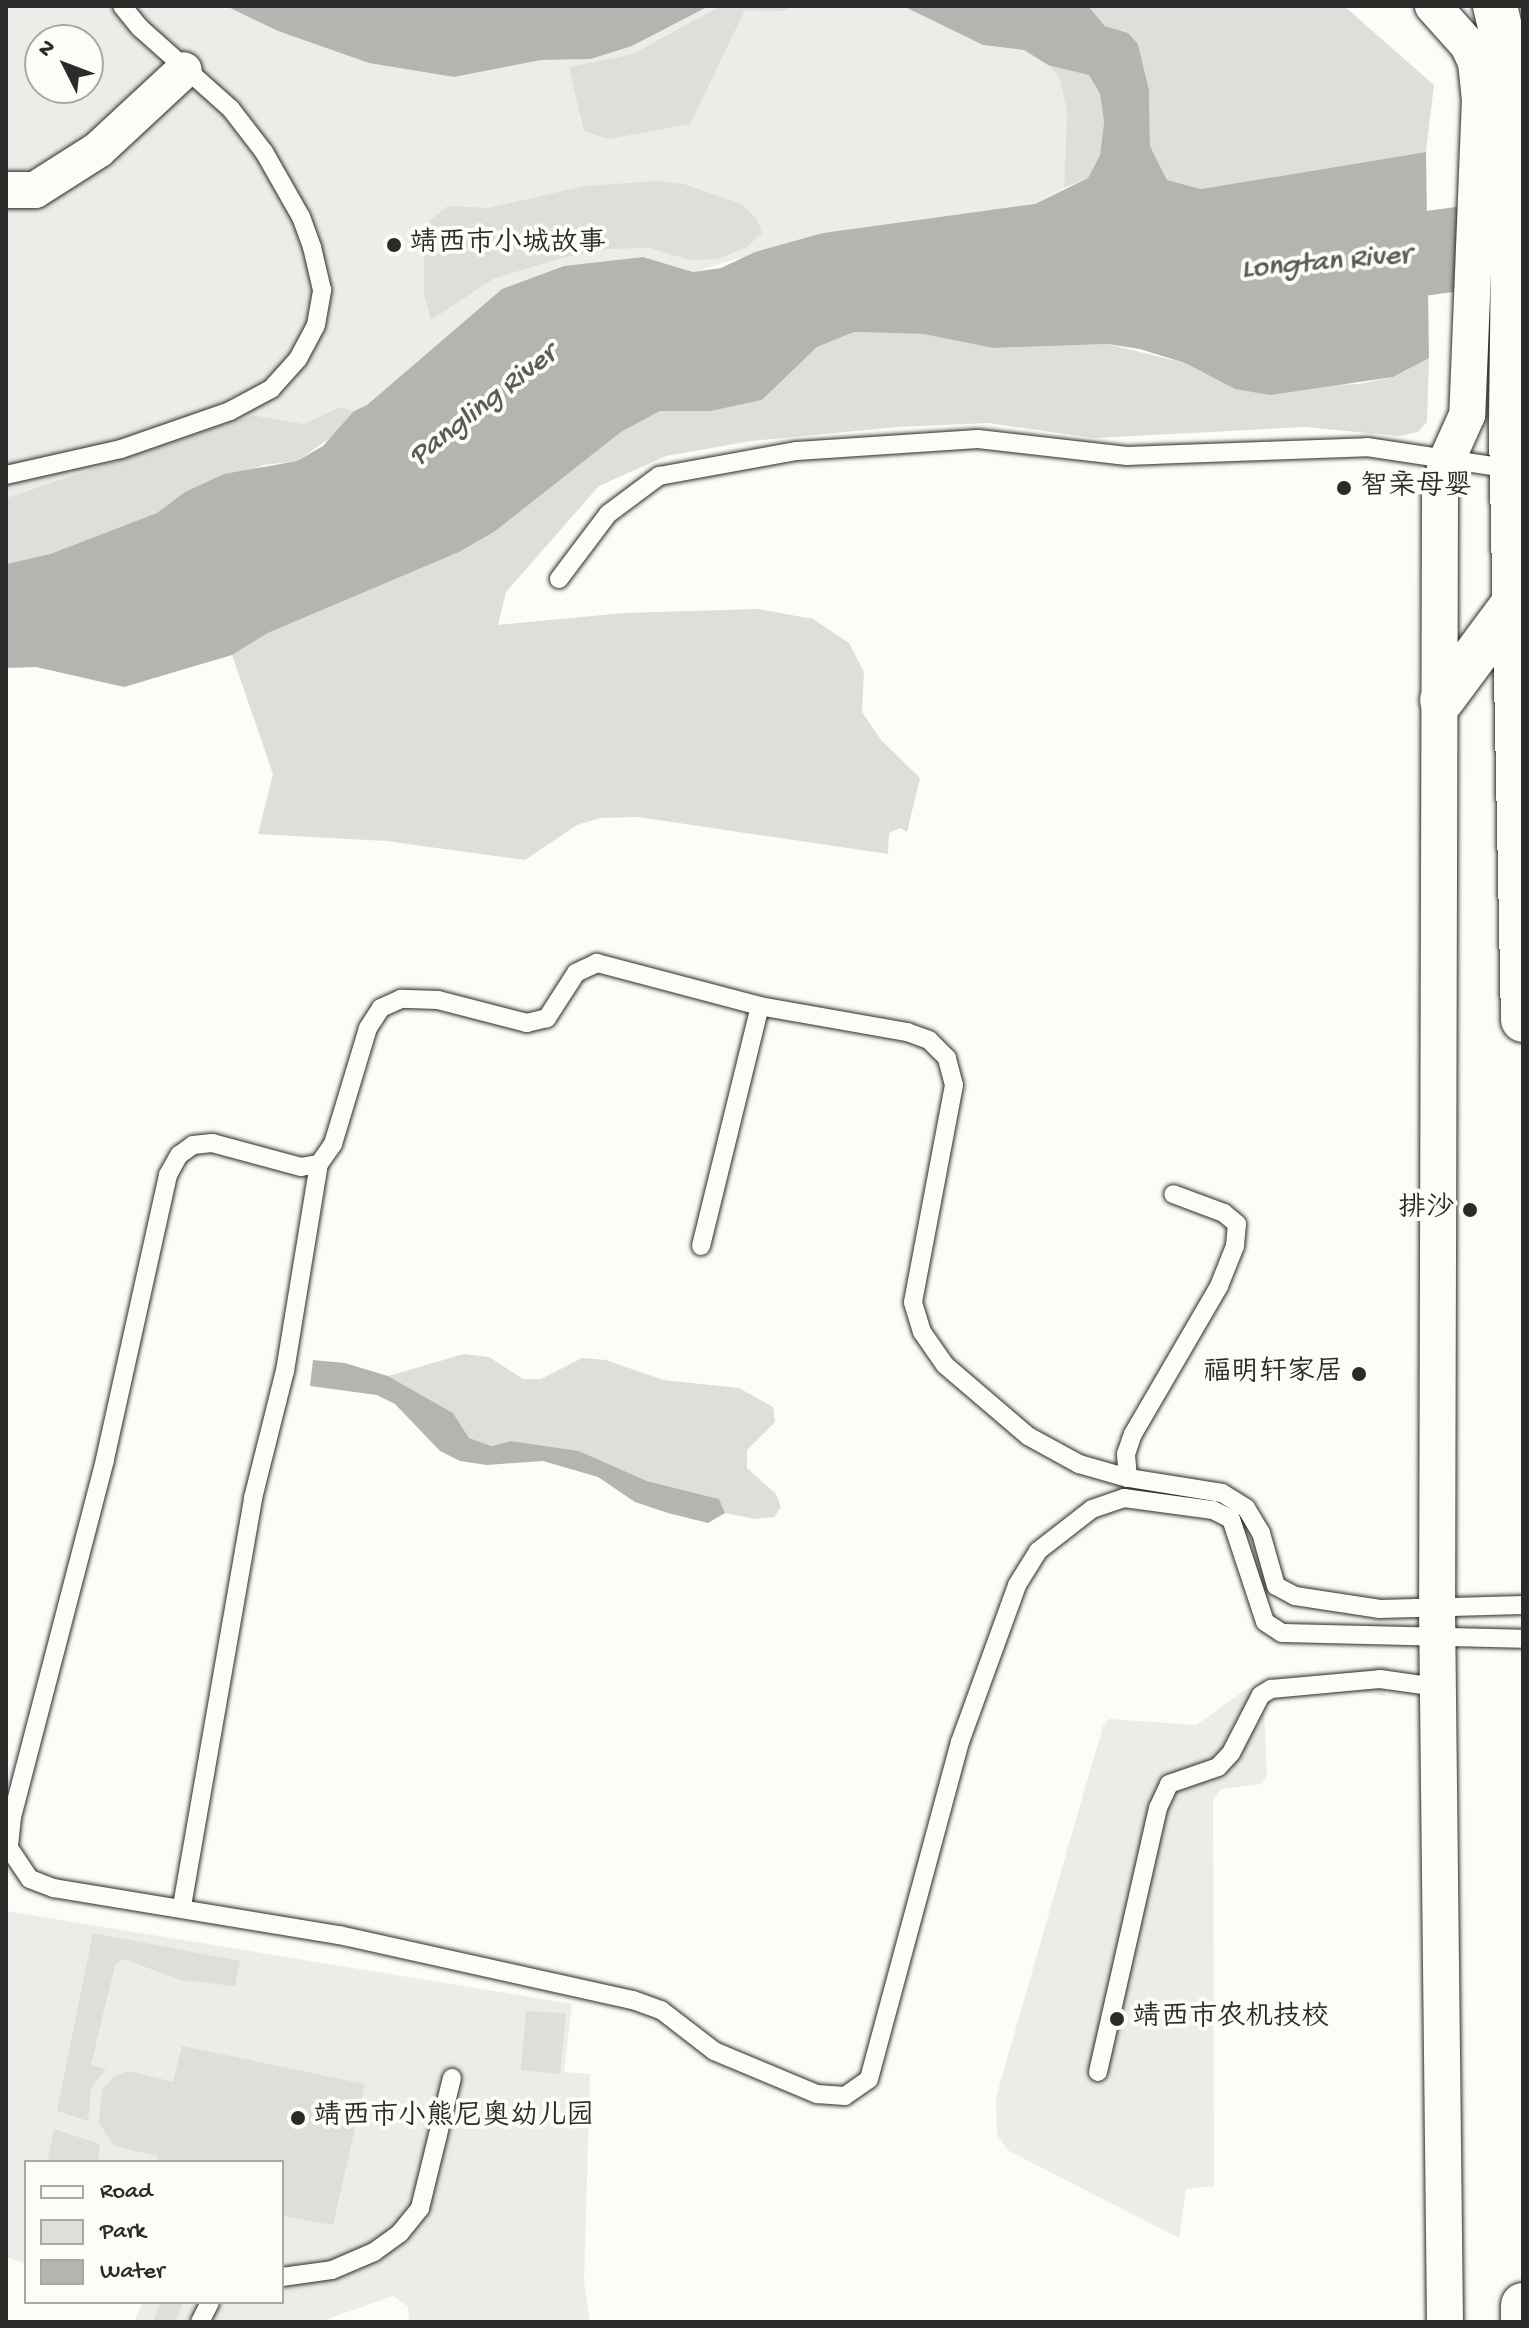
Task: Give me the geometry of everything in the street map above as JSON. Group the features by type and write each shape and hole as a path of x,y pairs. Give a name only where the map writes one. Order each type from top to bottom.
{"main road":[{"path":"1495,6 1515,90 1511,449 1523,1020"},
{"path":"1442,700 1514,603"},
{"path":"1523,2305 1523,2322"}],"street":[{"path":"1433,6 1476,62 1480,98 1476,140 1472,363 1467,415 1446,462 1440,495 1442,700 1437,1687 1445,2322"},
{"path":"6,190 35,190 98,150 184,70"}],"lane":[{"path":"6,475 121,449 230,411 271,389 298,359 316,325 322,290 301,217 231,109 184,70 122,6"},
{"path":"559,579 608,514 659,476 797,451 978,439 1127,456 1367,447 1446,462 1511,449"},
{"path":"182,1906 253,1498 285,1371 319,1164 333,1144 368,1028 381,1008 401,999 438,1000 527,1023 547,1018 576,973 597,963 760,1006 907,1032 929,1040 947,1058 954,1085 914,1275 913,1302 922,1332 945,1365 1028,1436 1079,1464 1128,1478 1222,1493 1246,1508 1261,1533 1276,1586 1295,1596 1380,1609 1523,1639"},
{"path":"701,1246 760,1006"},
{"path":"319,1164 301,1167 212,1143 193,1145 179,1155 168,1175 105,1460 12,1817 9,1848 30,1879 54,1888 182,1906 339,1935 633,2000 661,2010 714,2051 817,2094 845,2096 869,2079 960,1742 1017,1585 1038,1551 1059,1531 1092,1509 1124,1498 1213,1510 1231,1519 1265,1622 1282,1633 1438,1622 1523,1605"},
{"path":"1128,1478 1126,1454 1133,1434 1219,1286 1235,1246 1237,1224 1224,1213 1173,1194"},
{"path":"1098,2072 1158,1808 1169,1784 1218,1767 1231,1753 1261,1695 1271,1689 1380,1679 1437,1687"},
{"path":"284,2277 332,2270 374,2252 400,2233 420,2208 452,2078"},
{"path":"200,2322 209,2304"}],"shaded area":[{"name":"靖西市小城故事","path":"6,6 226,6 278,31 369,63 454,77 541,60 591,59 633,46 709,6 903,6 983,45 1024,50 1048,65 1060,79 1067,112 1064,188 1035,204 1007,211 823,233 693,272 643,257 564,266 502,289 367,405 354,411 340,407 304,424 253,415 6,498"},
{"name":"靖西市农机技校","path":"1376,1666 1389,1667 1385,1696 1355,1690 1271,1697 1264,1708 1267,1776 1262,1784 1221,1789 1213,1800 1214,2186 1186,2189 1179,2238 1009,2151 997,2135 996,2097 1103,1726 1109,1719 1196,1725 1247,1689"},
{"name":"靖西市小熊尼奥幼儿园","path":"6,1911 572,2004 564,2072 590,2074 584,2282 590,2322 409,2322 408,2306 393,2296 319,2322 134,2322 142,2304 284,2304 284,2160 24,2160 24,2263 6,2257"}],"green space":[{"path":"721,6 794,6 782,11 745,10 690,124 609,139 584,131 569,67 633,54"},
{"path":"1088,6 1344,6 1434,85 1426,152 1201,189 1167,180 1150,146 1149,90 1138,44 1128,33 1105,26"},
{"path":"1062,64 1089,75 1100,94 1104,122 1100,155 1088,178 1064,188 1067,112 1060,79 1048,65"},
{"path":"656,181 684,184 741,204 757,219 762,233 747,247 718,259 689,260 650,248 607,249 561,258 493,279 431,320 424,295 424,255 430,220 448,206 488,208 585,186"},
{"path":"854,332 923,334 993,348 1107,344 1185,363 1235,389 1359,384 1393,377 1429,358 1427,422 1418,432 1399,436 1305,427 1094,438 988,423 896,427 751,441 666,456 599,486 506,592 498,625 624,613 758,609 813,619 849,643 864,672 862,712 881,740 920,778 907,832 900,828 889,833 888,854 638,817 600,818 577,825 525,860 386,841 258,834 273,774 232,655 268,633 459,552 494,532 621,432 660,411 711,411 762,400 817,347"},
{"path":"340,407 354,411 340,431 297,461 264,465 185,492 158,513 50,554 6,564 6,498 253,415 304,424"},
{"path":"464,1354 489,1357 523,1379 541,1379 582,1358 606,1360 663,1380 739,1388 773,1407 775,1422 747,1450 747,1468 776,1494 781,1507 774,1517 755,1519 725,1513 719,1499 647,1481 579,1451 511,1441 493,1446 469,1438 453,1413 388,1376"},
{"path":"93,1933 240,1961 235,1986 180,1980 124,1959 115,1965 91,2065 106,2069 91,2089 88,2121 57,2111"},
{"path":"526,2011 566,2013 560,2074 521,2070"},
{"path":"182,2046 365,2084 333,2225 284,2216 284,2160 157,2160 157,2156 114,2146 99,2123 102,2090 113,2077 129,2071 173,2082"},
{"path":"54,2129 100,2144 98,2160 47,2160"},
{"path":"160,2304 182,2304 175,2322 153,2322"}],"water":[{"path":"226,6 709,6 632,46 591,59 541,60 454,77 369,63 278,31"},
{"name":"Pangling River","path":"903,6 1088,6 1105,26 1128,33 1138,44 1149,90 1150,146 1167,180 1201,189 1426,152 1429,358 1393,377 1270,395 1235,389 1185,363 1140,349 1107,344 993,348 923,334 854,332 817,347 762,400 711,411 660,411 621,432 494,532 459,552 268,633 232,655 124,687 36,667 6,668 6,564 50,554 157,513 185,492 224,474 297,461 323,446 354,411 367,405 502,289 564,266 643,257 693,272 721,268 755,252 823,233 1035,204 1088,178 1100,155 1104,122 1100,94 1089,75 1048,65 1024,50 983,45"},
{"path":"313,1360 345,1363 388,1376 453,1413 469,1438 492,1446 511,1441 579,1451 647,1481 719,1499 725,1513 708,1523 668,1513 635,1502 598,1477 543,1461 487,1465 460,1461 440,1451 395,1404 377,1395 310,1386"}],"waterway":[{"name":"Longtan River","path":"1312,269 1523,240"}],"place":[{"name":"靖西市小城故事","path":"394,245"},
{"name":"智亲母婴","path":"1344,488"},
{"name":"排沙","path":"1470,1210"},
{"name":"福明轩家居","path":"1359,1374"},
{"name":"靖西市农机技校","path":"1117,2019"},
{"name":"靖西市小熊尼奥幼儿园","path":"298,2118"}]}
